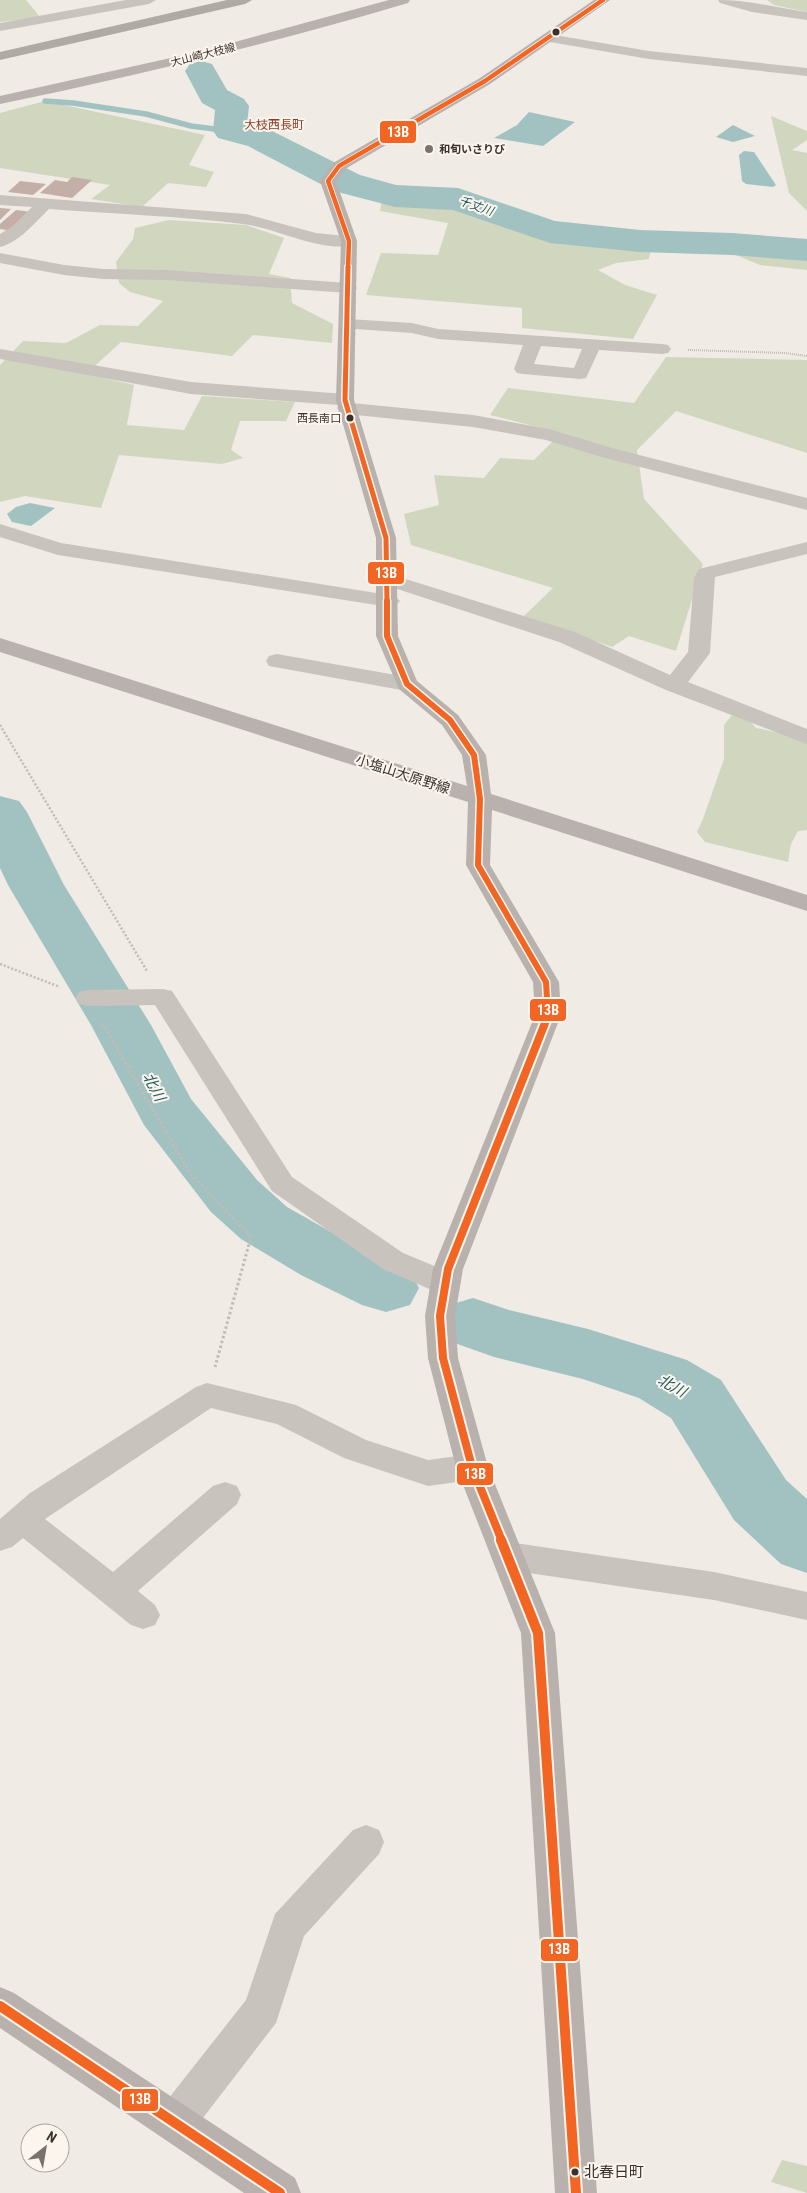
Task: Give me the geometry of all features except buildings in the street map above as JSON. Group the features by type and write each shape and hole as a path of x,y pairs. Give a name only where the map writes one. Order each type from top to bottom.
{"highway":[{"path":"0,46 206,0"},
{"path":"0,56 245,0"}],"main road":[{"name":"大山崎大枝線","path":"0,90 233,38 376,0"},
{"name":"大山崎大枝線","path":"0,100 195,58 330,22 403,0"},
{"path":"576,2193 538,1633 472,1466 443,1358 440,1316 448,1269 548,1015 546,982 478,865 480,799 474,755 450,720 407,684 387,636 386,538 346,404 348,241 333,174 485,81 603,0"},
{"name":"小塩山大原野線","path":"0,645 807,903"},
{"path":"0,2006 280,2193"}],"street":[{"path":"0,26 149,0"},
{"path":"725,0 752,8 807,16"},
{"path":"549,38 649,56 807,72"},
{"path":"0,200 246,219 315,238 348,241"},
{"path":"0,242 19,229 45,204"},
{"path":"0,258 64,270 102,274 166,275 348,288"},
{"path":"348,324 412,328 438,334 662,349"},
{"path":"534,340 523,369 580,374 593,344"},
{"path":"0,354 191,388 346,404 473,421 549,435 605,452 807,504"},
{"path":"0,530 58,548 387,590 567,637 674,685 807,737"},
{"path":"674,685 698,653 706,573 807,548"},
{"path":"277,661 407,684"},
{"path":"88,998 163,997 282,1184 393,1261 445,1283"},
{"path":"142,1615 114,1592 11,1529 42,1502 207,1395 285,1414 355,1449 428,1473 472,1466"},
{"path":"114,1592 225,1495"},
{"path":"508,1556 714,1586 807,1606"},
{"path":"175,2122 262,2010 288,1926 366,1842"}],"path":[{"path":"662,349 785,353 807,356"},
{"path":"0,725 163,997"},
{"path":"0,964 88,998 190,1173 250,1237 207,1395"}],"green space":[{"path":"0,0 26,0 40,17 0,22"},
{"path":"767,0 807,0 807,12 774,5"},
{"path":"45,101 205,135 189,165 214,172 206,187 168,183 142,207 91,199 110,185 0,168 0,113"},
{"path":"771,116 807,131 807,140 792,150 807,153 807,211 789,193"},
{"path":"382,199 448,202 558,242 650,252 649,259 616,263 598,270 625,285 657,295 633,339 522,328 522,308 366,295 381,253 438,255 448,223 380,211"},
{"path":"169,220 246,225 284,238 269,274 290,278 292,303 333,324 332,343 253,335 232,356 121,342 86,374 134,385 127,425 184,430 202,396 295,402 286,421 240,421 231,450 243,458 222,464 119,455 101,508 25,496 0,502 0,365 23,341 66,343 100,325 138,326 163,301 130,292 119,283 116,262 133,239 135,228"},
{"path":"724,250 807,257 807,270 760,265"},
{"path":"666,357 807,360 807,453 676,411 637,450 644,499 703,564 676,651 629,636 612,647 524,616 553,588 411,545 404,514 439,505 434,475 484,478 500,458 534,460 561,433 490,415 508,388 634,403"},
{"path":"732,715 747,718 756,728 786,734 807,742 807,830 798,831 791,844 788,862 705,842 697,832 724,759 724,725"},
{"path":"782,2160 807,2166 807,2193 771,2182"}],"water":[{"path":"529,112 575,122 543,146 494,138 517,125"},
{"path":"733,125 755,136 733,142 716,137"},
{"path":"744,151 754,152 776,185 773,187 746,184 742,181 739,155"},
{"path":"30,503 55,508 31,526 12,522 7,514 16,507"}],"waterway":[{"name":"千丈川","path":"201,71 214,96 232,106 230,131 260,138 347,183 395,196 458,199 550,232 640,241 732,244 807,250"},
{"path":"45,101 73,103 146,114 191,126 230,131"},
{"name":"北川","path":"0,812 36,885 121,1025 166,1110 234,1196 264,1223 324,1258 386,1288"},
{"name":"北川","path":"473,1323 494,1332 588,1355 663,1379 696,1399 760,1500 807,1543"}],"transit line":[{"name":"13B","path":"576,2193 538,1633 472,1467 443,1358 440,1316 448,1269 548,1015 546,982 478,865 480,799 474,755 450,720 407,684 387,636 386,538 345,400 349,241 328,181 339,166 485,81 603,0"},
{"name":"13B","path":"0,2006 280,2193"}],"place":[{"name":"和旬いさりび","path":"429,149"},
{"name":"西長南口","path":"350,418"},
{"name":"北春日町","path":"575,2172"}],"district":[{"name":"大枝西長町","path":"274,125"}]}
